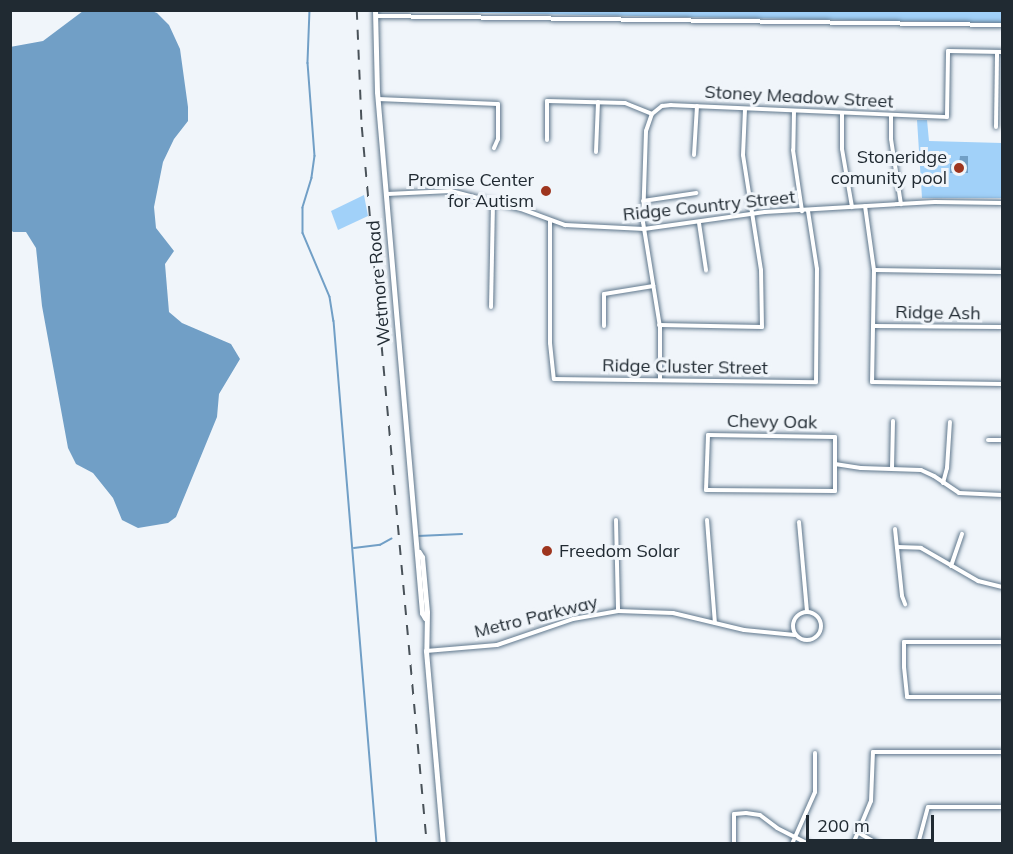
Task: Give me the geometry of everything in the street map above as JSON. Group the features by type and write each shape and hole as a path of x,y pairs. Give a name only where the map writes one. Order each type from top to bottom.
{"main road":[{"name":"Wetmore Road","path":"376,13 378,99 443,843"}],"street":[{"path":"376,13 1002,25"},
{"name":"Stoney Meadow Street","path":"652,114 662,106 697,106 947,117 948,51 1000,52"},
{"path":"996,127 1000,52"},
{"path":"378,99 498,104 498,139 494,148"},
{"path":"547,140 547,100 634,105 652,114 647,124 643,201 644,230 659,325 660,380"},
{"path":"596,152 598,102"},
{"path":"694,154 697,106"},
{"path":"659,325 762,327 762,277 743,155 745,108"},
{"path":"794,111 793,150 805,210"},
{"path":"842,113 842,149 852,207"},
{"path":"891,115 891,139 901,204"},
{"name":"Ridge Country Street","path":"387,194 442,190 493,201 550,220 588,229 644,230 753,214 805,210 901,204 1002,203"},
{"path":"643,201 696,193"},
{"path":"491,307 493,201"},
{"path":"865,206 874,270 872,382 1002,384"},
{"name":"Ridge Cluster Street","path":"550,220 550,343 554,379 816,382 817,269 805,210"},
{"path":"699,223 706,270"},
{"path":"874,270 1002,272"},
{"path":"604,326 604,294 653,286"},
{"name":"Ridge Ash","path":"873,326 1002,327"},
{"path":"892,469 893,421"},
{"path":"943,483 947,468 950,422"},
{"name":"Chevy Oak","path":"708,435 836,437 835,464 835,491 706,490 708,435"},
{"path":"988,440 1002,440"},
{"path":"835,464 861,468 921,470 959,493 1002,495"},
{"path":"616,520 618,611"},
{"path":"707,520 715,623"},
{"path":"799,522 807,612"},
{"path":"895,529 902,596 905,604"},
{"path":"951,566 962,534"},
{"path":"897,547 921,548 978,581 1002,587"},
{"name":"Metro Parkway","path":"426,651 497,645 573,619 618,611 673,613 744,630 795,634"},
{"path":"807,612 818,617 821,625 820,633 810,640 802,640 795,634 793,622 799,615 807,612"},
{"path":"1002,642 904,642 907,697 1002,697"},
{"path":"853,843 872,801 873,752 1002,752"},
{"path":"792,843 793,836 815,792 815,753"},
{"path":"918,843 928,807 1002,807"},
{"path":"734,843 734,814 760,815 808,843"},
{"path":"859,833 878,843"}],"shaded area":[{"path":"149,10 157,13 169,25 180,49 188,107 188,121 174,139 163,162 154,207 156,228 174,251 165,264 169,312 182,323 231,344 240,359 219,394 217,417 176,517 168,523 138,528 122,520 113,498 93,473 76,464 68,448 42,306 36,248 26,232 11,230 10,47 43,41 83,11"},
{"path":"1002,10 1002,23 384,11"},
{"path":"917,120 927,120 929,141 1002,143 1002,198 922,198"},
{"name":"Stoneridge comunity pool","path":"960,156 968,156 968,173 950,173 950,164 959,164"},
{"path":"364,195 368,216 338,230 331,211"}],"waterway":[{"path":"310,10 308,63 315,156 312,178 303,208 303,233 330,297 334,321 377,844"},
{"path":"418,536 462,534"},
{"path":"354,548 380,545 391,539"}],"railway":[{"path":"357,10 362,127 427,844"}],"place":[{"name":"Stoneridge comunity pool","path":"959,168"},
{"name":"Promise Center for Autism","path":"546,191"},
{"name":"Freedom Solar","path":"547,551"}]}
